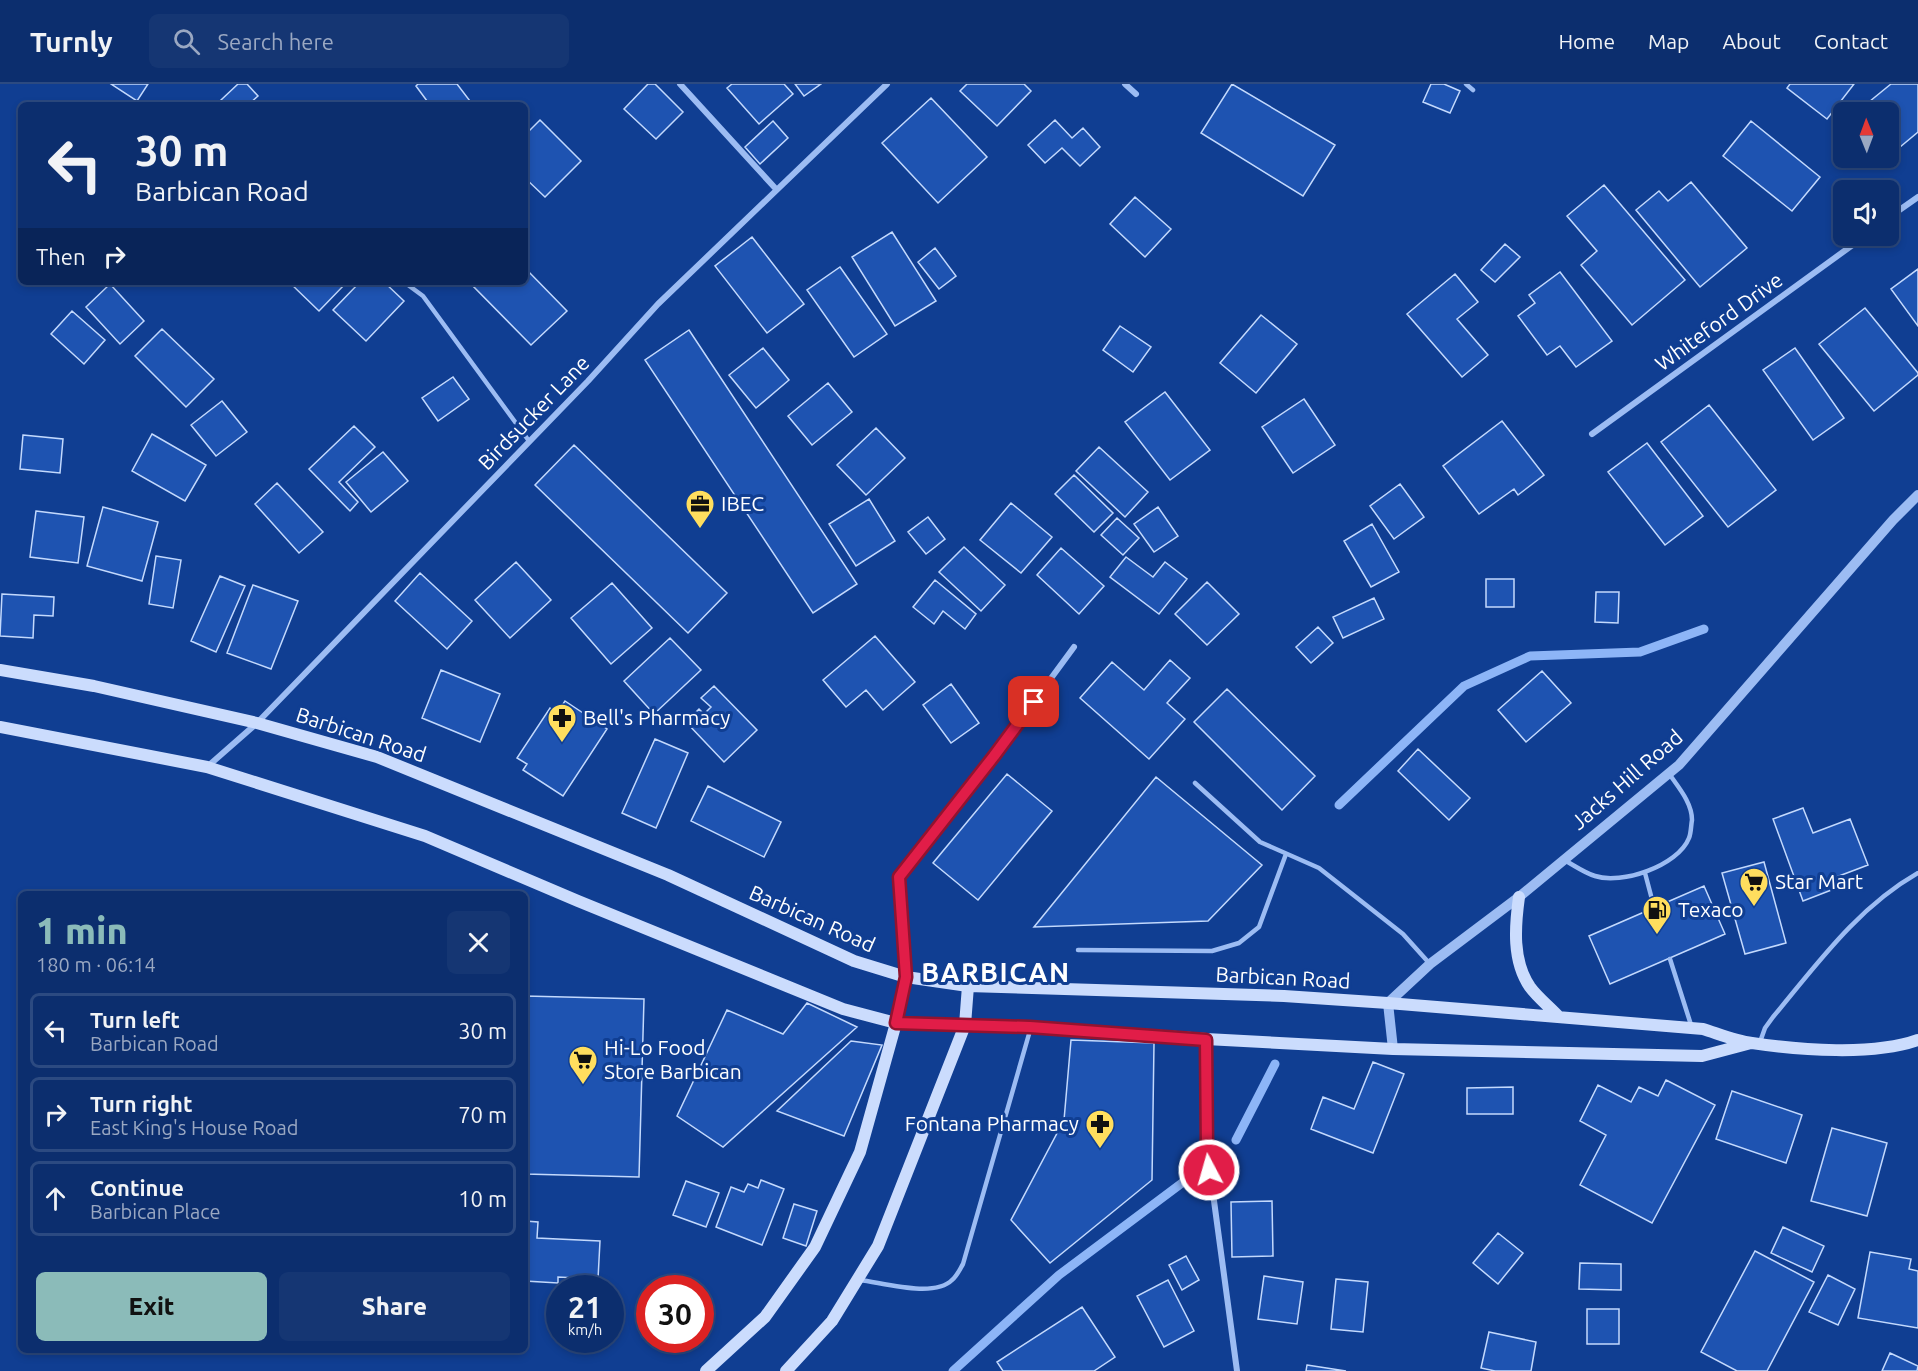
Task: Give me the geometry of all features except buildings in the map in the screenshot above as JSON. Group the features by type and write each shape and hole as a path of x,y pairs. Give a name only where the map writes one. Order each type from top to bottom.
{"main road":[{"name":"Barbican Road","path":"0,670 94,686 257,723 377,757 668,875 854,961 906,977 968,986 1284,996 1388,1003 1703,1029 1756,1043 1808,1048 1859,1050 1907,1044 1918,1040"},
{"name":"Barbican Road","path":"0,727 207,767 425,836 578,902 843,1009 896,1023 1030,1027 1206,1040 1393,1049 1702,1056 1756,1043"},
{"path":"1519,897 1515,925 1518,961 1530,986 1559,1017"},
{"path":"706,1371 765,1317 815,1247 860,1152 896,1023 906,977"},
{"path":"786,1371 832,1321 878,1246 965,1025 968,986"}],"street":[{"path":"680,84 776,189"},
{"name":"Birdsucker Lane","path":"207,767 257,723 588,381 658,304 887,84"},
{"path":"1125,84 1136,94"},
{"path":"1899,210 1918,197"},
{"name":"Whiteford Drive","path":"1592,434 1851,246"},
{"name":"Jacks Hill Road","path":"1388,1003 1430,964 1519,897 1679,765 1893,520 1918,495"},
{"path":"906,977 899,877 994,756 1074,647"},
{"path":"1388,1003 1393,1049"},
{"path":"1206,1040 1207,1149 1237,1371"}],"lane":[{"path":"1466,84 1473,90"},
{"path":"408,285 423,297 529,441"},
{"path":"1563,860 1595,876 1616,879 1645,873 1676,856 1689,839 1692,818 1688,802 1669,774"},
{"path":"1195,783 1260,842 1319,868 1403,934 1430,964"},
{"path":"1078,950 1212,951 1239,943 1259,927 1286,854"},
{"path":"1645,873 1654,907"},
{"path":"1756,1043 1773,1017 1847,928 1895,887 1918,873"},
{"path":"1670,959 1692,1028"},
{"path":"858,1280 923,1289 938,1288 952,1281 963,1264 1030,1027"}],"waterway":[{"path":"1339,805 1464,686 1530,656 1640,652 1704,629"},
{"path":"1236,1140 1275,1064"},
{"path":"953,1371 1059,1275 1194,1174"}],"place":[{"name":"IBEC","path":"700,530"},
{"name":"Bell's Pharmacy","path":"562,744"},
{"name":"Star Mart","path":"1754,908"},
{"name":"Texaco","path":"1657,936"},
{"name":"Hi-Lo Food Store Barbican","path":"583,1086"},
{"name":"Fontana Pharmacy","path":"1100,1150"}],"district":[{"name":"BARBICAN","path":"996,973"}],"route":[{"path":"1034,702 899,877 906,977 896,1023 1030,1027 1206,1040 1205,1084 1209,1170"}]}
